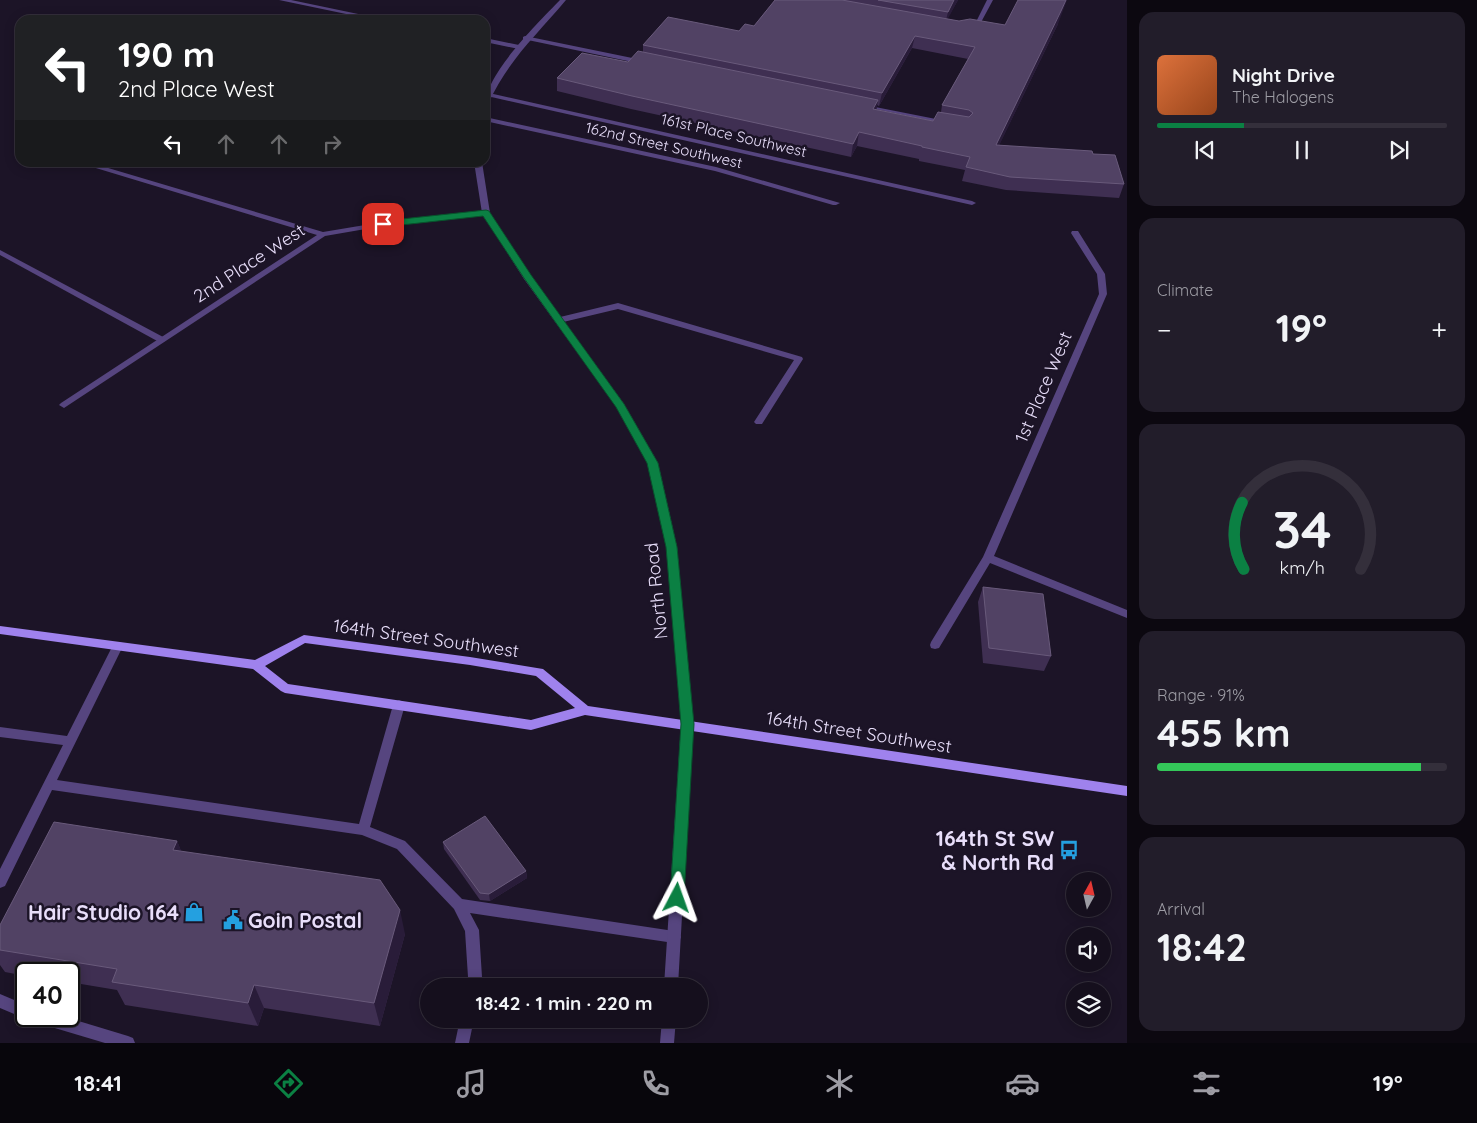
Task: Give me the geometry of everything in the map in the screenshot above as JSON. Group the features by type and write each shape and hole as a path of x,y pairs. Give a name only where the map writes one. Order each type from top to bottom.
{"main road":[{"path":"0,630 256,665"},
{"name":"164th Street Southwest","path":"584,710 539,672 460,660 304,639 256,665 285,688 531,725 584,710 1127,791"}],"street":[{"path":"282,0 358,15"},
{"path":"490,93 525,38 563,0"},
{"path":"963,28 977,25 990,0"},
{"path":"525,38 652,64"},
{"path":"490,41 519,47"},
{"name":"161st Place Southwest","path":"490,95 972,202"},
{"path":"858,105 956,125"},
{"name":"162nd Street Southwest","path":"490,120 716,169 836,203"},
{"path":"96,167 323,234"},
{"path":"479,167 486,213"},
{"name":"2nd Place West","path":"64,405 323,234 383,224 486,213"},
{"name":"North Road","path":"486,213 527,276 621,406 653,463 672,547 687,724 671,978"},
{"name":"1st Place West","path":"936,645 988,558 1102,294 1101,274 1075,233"},
{"path":"0,252 162,340"},
{"path":"559,320 618,306 800,359 759,422"},
{"path":"988,558 1127,614"},
{"path":"0,882 118,646"},
{"path":"363,830 400,704"},
{"path":"0,732 70,741"},
{"path":"48,784 363,830 401,845 459,905 472,930 475,978"},
{"path":"459,905 674,937"},
{"path":"0,1001 15,1007"},
{"path":"75,1027 128,1043"},
{"path":"462,1043 465,1028"},
{"path":"667,1043 668,1028"}],"building":[{"path":"775,0 842,0 959,21 970,19 1005,25 1018,0 1066,0 996,145 1092,151 1093,154 1115,155 1124,184 1010,177 966,167 970,157 859,132 853,144 557,78 582,53 628,62 638,51 878,100 873,109 933,121 938,112 969,117 973,113 969,110 942,105 975,47 915,36 882,93 643,45 668,17 739,31 745,24 754,26"},
{"path":"878,0 954,0 948,12"},
{"path":"983,587 1043,594 1051,656 989,648"},
{"path":"485,816 526,871 489,894 480,893 443,842"},
{"path":"54,822 177,841 173,850 380,880 400,910 374,1003 254,985 248,1003 112,982 117,969 0,950 0,925"}],"place":[{"name":"164th St SW & North Rd","path":"1069,850"},
{"name":"Hair Studio 164","path":"194,912"},
{"name":"Goin Postal","path":"233,920"}],"route":[{"path":"383,224 486,213 527,276 621,406 653,463 672,547 687,724 677,898"}]}
